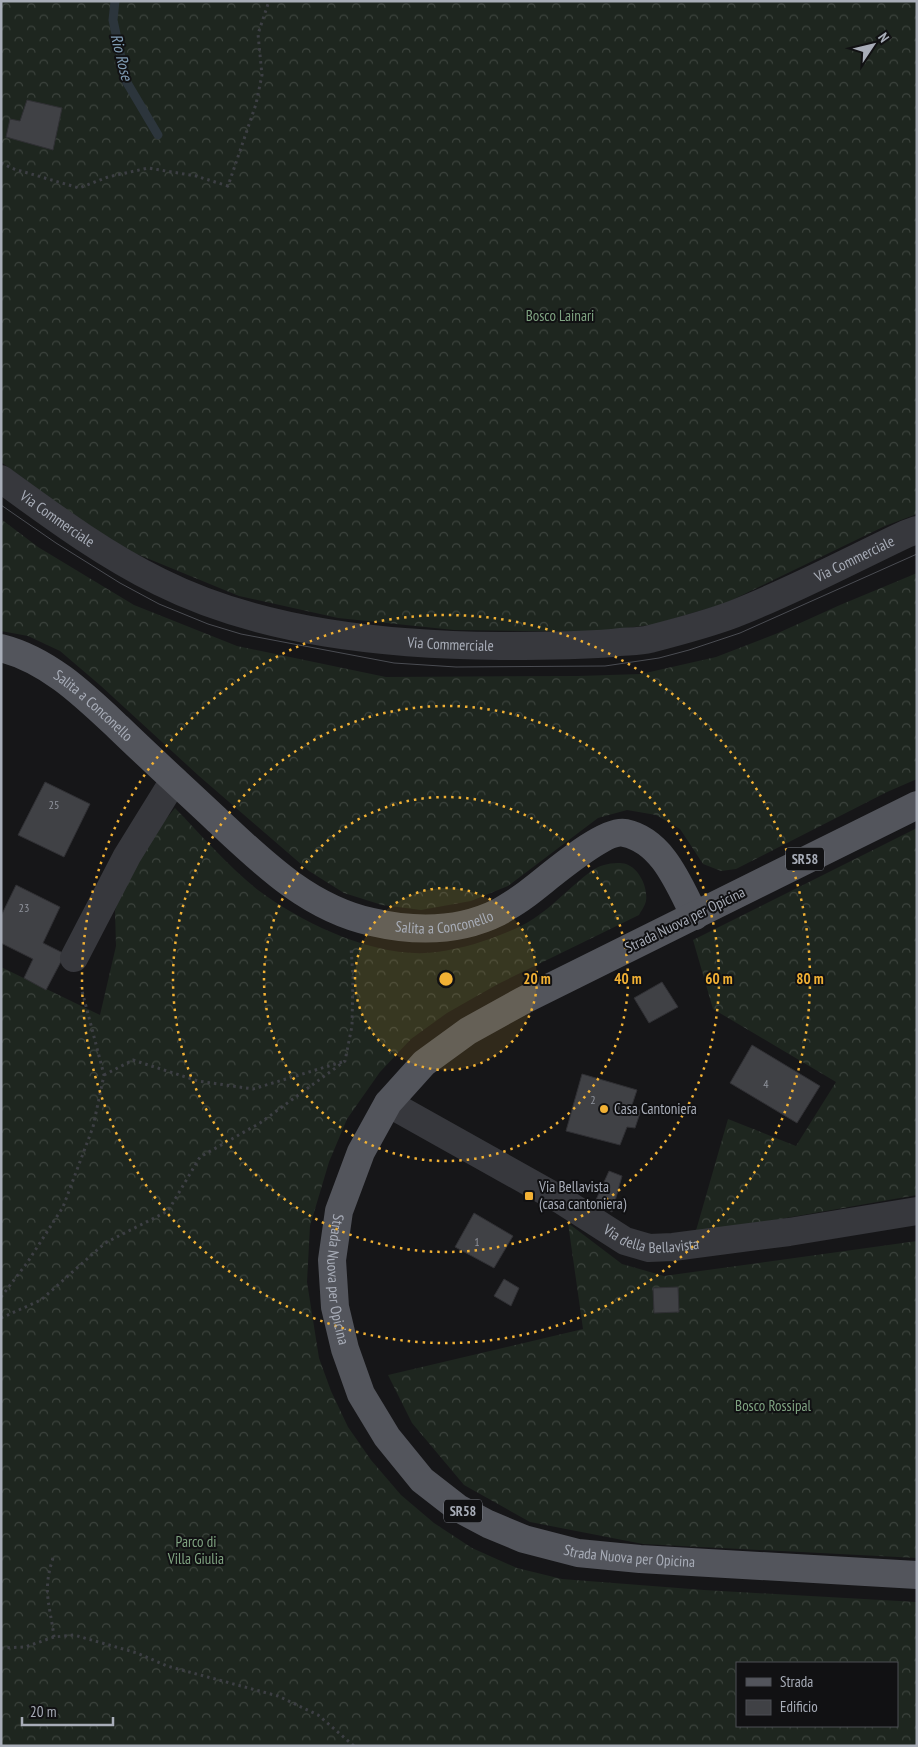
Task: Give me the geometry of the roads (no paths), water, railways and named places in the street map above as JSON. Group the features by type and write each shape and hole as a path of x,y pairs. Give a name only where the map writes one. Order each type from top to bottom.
{"main road":[{"name":"Salita a Conconello","path":"1,648 23,654 60,676 100,710 264,864 299,891 332,910 371,922 411,929 442,929 472,923 498,912 523,897 606,836 624,832 647,841 662,857 676,878 695,916"},
{"name":"Strada Nuova per Opicina","path":"917,805 524,1000 468,1030 424,1063 388,1103 361,1152 339,1211 332,1260 335,1307 345,1349 361,1394 387,1437 422,1480 458,1508 488,1524 524,1539 578,1553 640,1559 917,1575"}],"street":[{"name":"Via Commerciale","path":"1,479 73,532 124,563 161,583 203,601 268,621 343,635 403,643 564,647 648,640 733,614 917,530"},
{"path":"74,958 127,856 174,780"},
{"name":"Via della Bellavista","path":"388,1103 561,1200 625,1241 648,1248 673,1247 789,1232 917,1211"}],"waterway":[{"name":"Rio Rose","path":"115,1 113,20 126,81 158,135"}],"tram line":[{"path":"1,505 56,543 120,583 159,604 208,624 241,634 394,663 456,667 605,666 659,658 740,633 917,554"}],"place":[{"name":"Casa Cantoniera","path":"604,1109"},
{"name":"Via Bellavista (casa cantoniera)","path":"529,1196"}],"park label":[{"name":"Bosco Lainari","path":"560,316"},
{"name":"Bosco Rossipal","path":"773,1406"},
{"name":"Parco di Villa Giulia","path":"196,1550"}]}
